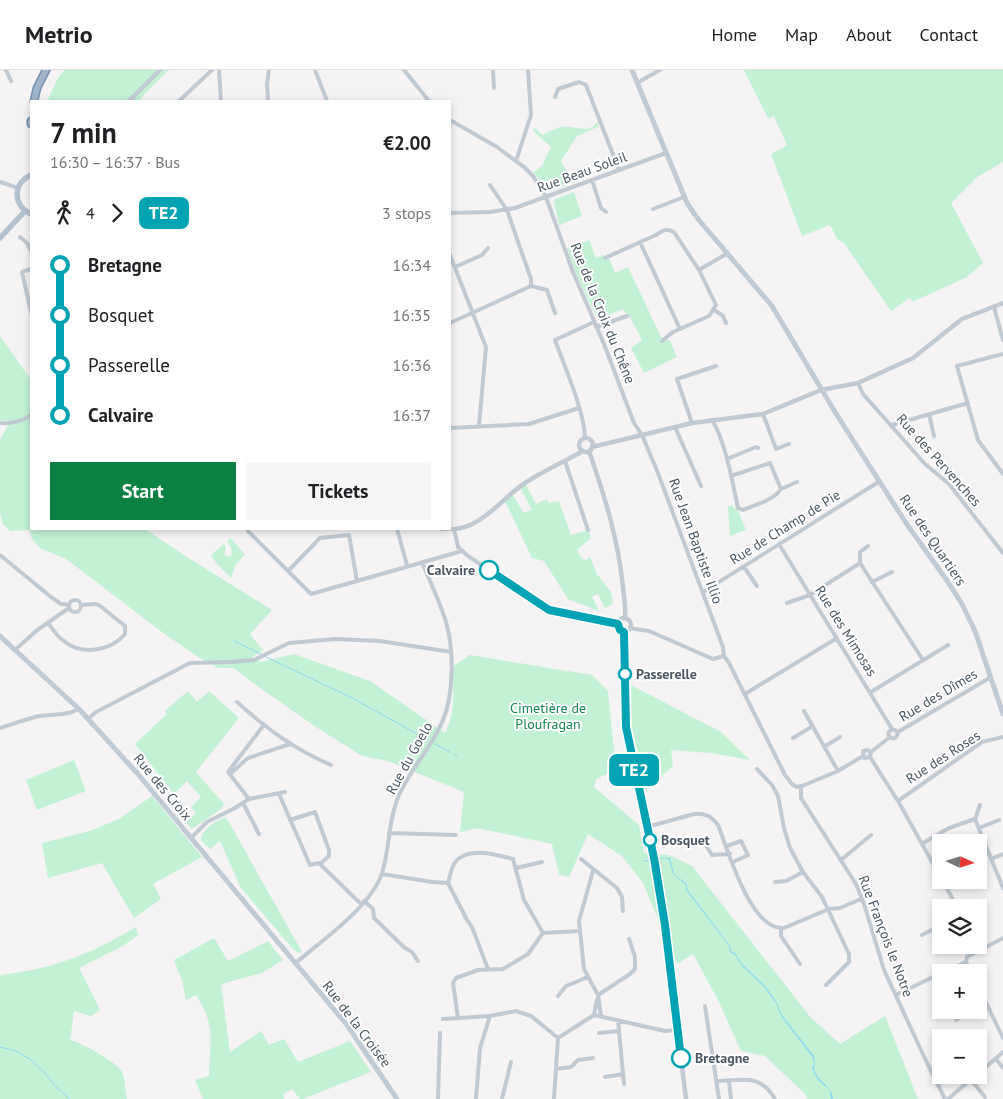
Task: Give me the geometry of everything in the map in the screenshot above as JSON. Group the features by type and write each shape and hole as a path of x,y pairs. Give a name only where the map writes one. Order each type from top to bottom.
{"highway":[{"path":"34,100 37,88 46,71"}],"main road":[{"name":"Rue des Quartiers","path":"632,70 684,197 698,219 772,306 821,390 962,604 975,631 1003,714"},
{"path":"30,176 22,181 18,188 18,200 25,211 30,214"},
{"path":"0,238 25,211"},
{"name":"Rue des Croix","path":"0,636 88,718 137,773 296,963"},
{"name":"Rue de la Croisée","path":"296,963 347,1025 396,1098"}],"street":[{"path":"6,70 11,81"},
{"path":"131,100 160,70"},
{"path":"180,100 212,70"},
{"path":"219,70 221,100"},
{"path":"268,100 267,84 270,70"},
{"path":"315,70 326,100"},
{"path":"404,70 428,100"},
{"path":"493,70 494,88"},
{"path":"516,161 531,115 528,70"},
{"path":"637,82 660,70"},
{"path":"555,97 558,90 578,82 586,85 619,170"},
{"name":"Rue de la Croix du Chêne","path":"451,121 497,147 516,161 533,176 546,197 573,272 604,344 634,423 642,436"},
{"name":"Rue Beau Soleil","path":"451,213 507,210 666,152"},
{"path":"592,180 601,208 606,212"},
{"path":"0,182 18,188"},
{"path":"490,185 507,210 531,279 531,286"},
{"path":"654,209 684,197"},
{"path":"604,258 663,230 669,229 674,232 699,270 716,305 709,316 673,332 662,341"},
{"path":"20,237 27,242 30,250"},
{"path":"640,242 680,329"},
{"path":"455,267 482,255 488,248"},
{"path":"699,270 728,253"},
{"path":"451,257 486,351 479,426"},
{"path":"30,270 22,272 30,308"},
{"path":"451,323 531,286 547,290 555,313"},
{"path":"451,529 471,525 500,505 526,482 583,451 692,423 764,414 821,390 858,383 913,358 962,320 1003,302"},
{"path":"994,307 1003,340"},
{"path":"713,310 723,316 726,323"},
{"path":"596,327 627,316"},
{"path":"585,438 579,408 555,340 594,322"},
{"path":"1003,354 957,366 978,440 1003,474"},
{"path":"692,423 677,379 716,366"},
{"name":"Rue des Pervenches","path":"858,383 863,394 925,464 949,484 1003,553"},
{"path":"892,425 968,403"},
{"path":"451,428 529,424 579,408"},
{"path":"764,414 776,448 789,444"},
{"path":"928,414 934,436"},
{"path":"0,423 22,420 30,416"},
{"path":"712,420 726,459 738,508 743,510 763,502 780,492 781,489 797,482"},
{"path":"675,427 701,486"},
{"name":"Rue Jean Baptiste Illio","path":"642,436 703,592 724,650 724,656"},
{"path":"585,438 591,440 591,449 608,505 621,571 625,618 629,620 630,626 624,632"},
{"path":"583,451 579,444 585,438"},
{"path":"726,459 756,446 758,448"},
{"path":"565,461 588,530"},
{"path":"731,476 768,462 771,464 781,489"},
{"name":"Rue de Champ de Pie","path":"703,592 880,481"},
{"path":"248,530 311,594 407,565 462,551"},
{"path":"397,530 407,565"},
{"path":"450,530 458,547 462,551 549,610 618,624"},
{"path":"288,571 320,538 349,535 357,580"},
{"name":"Rue des Mimosas","path":"779,544 892,729"},
{"path":"868,546 860,552 860,563 923,660"},
{"path":"0,555 71,611 76,612 81,605"},
{"name":"Rue du Goelo","path":"296,963 356,912 382,874 389,833 399,796 443,720 450,699 451,652 447,624 422,562"},
{"path":"787,603 810,595 860,563"},
{"path":"744,567 757,586"},
{"path":"872,582 892,572"},
{"path":"15,650 36,631 68,607 71,601 78,600 81,605"},
{"path":"48,623 63,641 80,649 109,647 119,641 125,634 125,626 100,605 81,605"},
{"path":"624,632 620,630 618,624 619,620 625,618"},
{"path":"630,626 635,629 649,631 713,659 724,656 729,661 784,775 797,787 838,771 864,756 870,757"},
{"path":"624,632 626,727 654,858 665,925 686,1099"},
{"path":"745,694 837,638"},
{"path":"88,718 190,663 254,660 289,643 335,639 380,641 451,652"},
{"path":"871,692 948,645"},
{"name":"Rue des Dîmes","path":"871,752 890,737 896,738 898,732 991,677"},
{"path":"237,702 263,726 309,755 331,765"},
{"path":"0,728 39,716 60,715 74,712 78,709"},
{"path":"804,711 838,771"},
{"path":"229,773 263,726"},
{"path":"793,738 813,726"},
{"path":"890,737 889,733 892,729 898,732"},
{"path":"824,747 840,737"},
{"name":"Rue des Roses","path":"898,801 982,742 1003,737"},
{"path":"229,773 248,758 290,744"},
{"path":"864,756 865,750 871,752 870,757 932,860"},
{"path":"243,753 248,758"},
{"path":"757,769 778,796 790,848 803,872 829,909 850,954 849,962 826,985"},
{"path":"229,773 249,799"},
{"name":"Rue François le Notre","path":"802,786 801,798 856,884 884,970 926,1063 947,1099"},
{"path":"191,838 206,822 249,799 285,792"},
{"path":"279,794 290,820 310,865 320,864 328,856 329,850 315,812 290,820"},
{"path":"243,803 259,834"},
{"path":"980,806 975,819 1003,888"},
{"path":"647,827 694,814 702,813 711,817 718,824 742,888 761,918 774,928 784,928 829,909 840,908 861,899"},
{"path":"923,843 949,828 975,819"},
{"path":"979,828 999,820"},
{"path":"389,833 456,835"},
{"path":"841,860 871,835"},
{"path":"726,846 741,841 748,855 733,862"},
{"path":"705,844 712,856 730,854"},
{"path":"488,969 472,926 448,883 454,864 459,859 475,853 491,854 513,859 524,900 543,933"},
{"path":"991,859 1003,854"},
{"path":"580,858 593,871 617,888 622,896 624,911"},
{"path":"516,868 542,862"},
{"path":"320,864 373,909 374,918 405,948 412,952 418,961"},
{"path":"593,871 579,922 584,969 598,995 601,1016"},
{"path":"775,882 786,881 803,872"},
{"path":"998,875 1003,873"},
{"path":"382,874 448,883"},
{"path":"781,928 781,936 800,964"},
{"path":"922,935 932,930"},
{"path":"543,933 580,931"},
{"path":"458,1018 453,983 456,978 478,970 503,969 528,954 543,933"},
{"path":"987,944 1003,938"},
{"path":"594,1015 598,995 635,969 635,957 629,939"},
{"path":"962,964 966,962 967,957 971,954"},
{"path":"558,996 566,986 588,977"},
{"path":"896,995 932,978"},
{"path":"987,1005 1003,1038"},
{"path":"705,1006 719,1099"},
{"path":"443,1019 490,1016 516,1011 525,1013 558,1038"},
{"path":"558,1038 594,1015 665,1031 677,1030"},
{"path":"476,1099 480,1048 490,1016"},
{"path":"618,1020 624,1084"},
{"path":"599,1033 619,1031"},
{"path":"438,1099 440,1033"},
{"path":"554,1099 558,1038"},
{"path":"987,1066 1003,1052"},
{"path":"556,1069 570,1066 578,1060 593,1058"},
{"path":"996,1059 1003,1068"},
{"path":"502,1099 511,1062"},
{"path":"605,1077 623,1074"},
{"path":"716,1081 745,1078 754,1080 770,1090 775,1099"},
{"path":"729,1081 731,1099"},
{"path":"947,1099 966,1084"},
{"path":"975,1084 986,1097"}],"green space":[{"path":"65,70 169,70 139,100 47,100 59,76"},
{"path":"744,70 1003,70 1003,162 977,177 951,203 983,263 967,277 912,302 910,298 891,311 844,243 837,239 830,225 802,236 771,154 787,145 774,116 768,118"},
{"path":"597,122 599,128 597,127 577,136 561,161 573,182 555,190 548,190 533,172 542,166 551,147 533,131 534,127 543,135 562,127 586,129 594,126"},
{"path":"574,192 582,216 559,225 555,199"},
{"path":"589,240 596,258 603,255 609,259 615,273 628,267 661,337 670,341 677,357 644,373 631,348 642,340 631,319 623,309 599,319 595,314 577,276 567,248"},
{"name":"Cimetière de Ploufragan","path":"0,336 30,379 30,530 146,530 272,610 250,634 263,650 252,657 261,662 294,654 370,681 445,733 449,725 452,709 453,666 470,655 592,675 608,691 616,770 596,779 594,787 639,825 644,853 669,855 692,866 811,1018 840,1044 885,1016 918,1099 807,1099 805,1094 765,1056 741,1051 719,1002 693,954 677,964 643,883 622,856 588,834 569,877 559,875 552,844 477,828 460,832 464,792 388,761 362,756 316,727 234,668 218,668 195,655 66,559 40,548 32,539 29,530 10,531 2,523 0,512 0,440 10,421 0,420"},
{"path":"525,483 536,504 547,499 548,503 559,501 571,535 588,530 591,538 577,550 582,559 586,560 590,557 597,574 611,592 613,604 605,608 598,594 592,597 599,611 568,599 544,561 532,558 505,501 512,494 524,513 532,510 520,487"},
{"path":"732,505 734,509 737,508 746,530 730,536 728,507"},
{"path":"231,538 245,555 236,564 231,578 211,555 224,544 226,548 224,555 231,557 232,550 227,541"},
{"path":"631,685 721,732 750,760 710,753 671,750 673,766 646,790 632,727"},
{"path":"188,691 197,702 209,691 239,718 196,772 224,804 221,809 192,829 186,822 196,813 191,807 201,797 187,781 174,794 135,744 167,714 165,711"},
{"path":"74,760 86,791 37,810 26,780"},
{"path":"152,796 202,857 153,884 161,899 134,918 102,863 48,878 42,843 90,831 119,819"},
{"path":"226,817 302,952 298,953 292,948 241,888 220,841 210,849 201,840 207,828"},
{"path":"136,927 138,935 123,946 79,968 100,1010 91,1016 74,1011 70,1040 98,1053 119,1068 123,1074 127,1099 0,1099 0,975 37,969 71,959 103,945"},
{"path":"214,938 228,961 268,941 283,960 262,973 221,984 230,1052 261,1031 269,1045 284,1039 298,1062 350,1041 371,1072 303,1099 300,1099 292,1089 283,1094 284,1099 203,1099 195,1080 209,1076 211,1043 207,1015 196,995 186,1000 182,980 174,960"}],"water":[{"path":"665,858 670,858 674,874 687,884 687,889 730,946 731,951 766,987 776,1001 782,1015 814,1056 815,1072 828,1088 815,1075 812,1068 814,1064 813,1058 781,1016 776,1003 764,987 730,952 729,946 686,890 686,885 673,874 669,860"}],"waterway":[{"path":"234,641 263,655"},
{"path":"266,657 352,698 428,740"},
{"path":"435,744 450,752"},
{"path":"658,859 665,858"},
{"path":"644,861 650,860"},
{"path":"0,1047 16,1051 30,1059 70,1099"}],"bus line":[{"name":"TE2","path":"489,570 549,610 618,624 620,630 624,632 626,727 654,858 665,925 681,1058"}],"place":[{"name":"Calvaire","path":"489,570"},
{"name":"Passerelle","path":"625,674"},
{"name":"Bosquet","path":"650,840"},
{"name":"Bretagne","path":"681,1058"}]}
